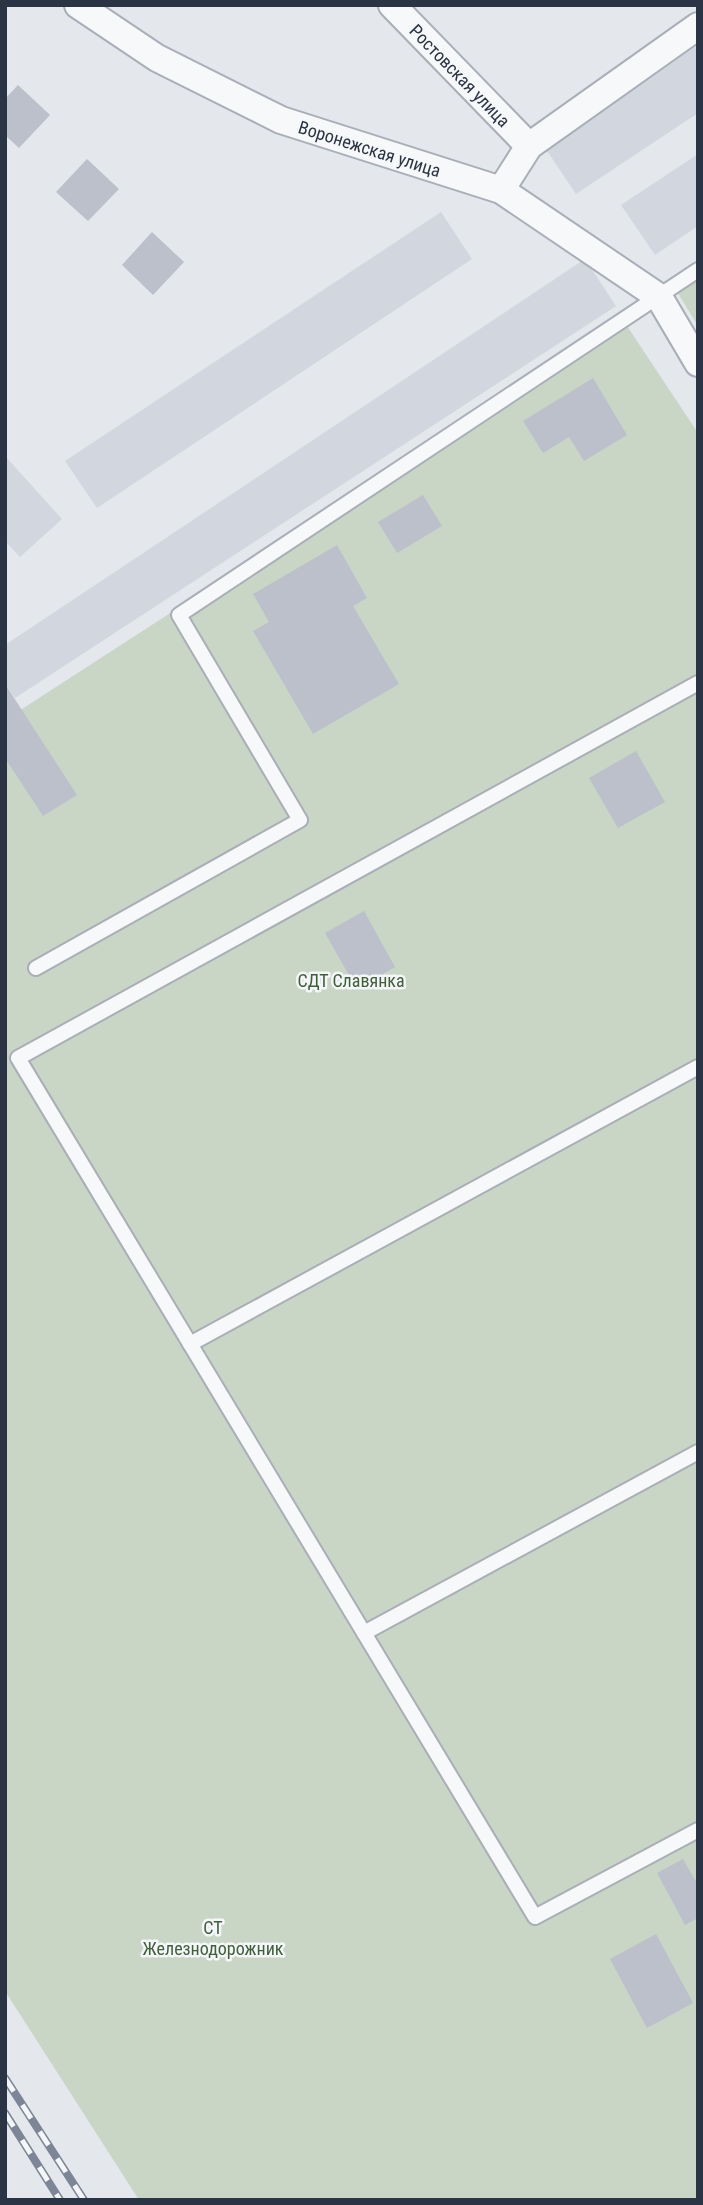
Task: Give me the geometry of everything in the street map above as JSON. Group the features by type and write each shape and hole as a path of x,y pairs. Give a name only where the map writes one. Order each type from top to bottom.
{"street":[{"name":"Воронежская улица","path":"78,5 157,58 281,120 501,190 659,296"},
{"name":"Ростовская улица","path":"393,5 529,146"},
{"path":"501,190 529,146 698,26"},
{"path":"659,296 698,363"}],"lane":[{"path":"36,968 300,820 179,615 698,270"},
{"path":"698,683 18,1058 535,1917 698,1830"},
{"path":"190,1344 698,1067"},
{"path":"364,1633 698,1452"}],"shaded area":[{"path":"698,42 698,113 576,194 543,145"},
{"path":"698,154 698,226 655,255 621,205"},
{"path":"441,212 472,259 97,508 65,461"},
{"path":"585,259 616,306 15,698 5,684 5,645"},
{"path":"5,456 62,519 20,557 5,541"}],"green space":[{"path":"698,276 698,326 676,290"},
{"name":"СДТ Славянка","path":"623,320 698,433 698,2200 139,2200 5,1991 5,720"}],"building":[{"path":"18,85 50,115 19,148 5,135 5,99"},
{"path":"87,159 119,189 88,221 56,192"},
{"path":"152,232 184,262 153,295 122,265"},
{"path":"593,378 627,435 584,461 569,437 543,453 523,421"},
{"path":"423,495 442,526 397,553 378,522"},
{"path":"337,545 367,598 353,606 399,684 313,734 253,631 269,622 253,594"},
{"path":"5,684 77,795 43,816 5,758"},
{"path":"636,751 665,802 618,828 589,778"},
{"path":"364,911 395,967 357,989 325,933"},
{"path":"683,1859 695,1880 698,1878 698,1918 685,1925 657,1873"},
{"path":"656,1934 693,2003 647,2028 610,1959"}],"railway":[{"path":"5,2078 84,2200"},
{"path":"5,2113 60,2200"}],"park label":[{"name":"СТ Железнодорожник","path":"213,1937"}]}
